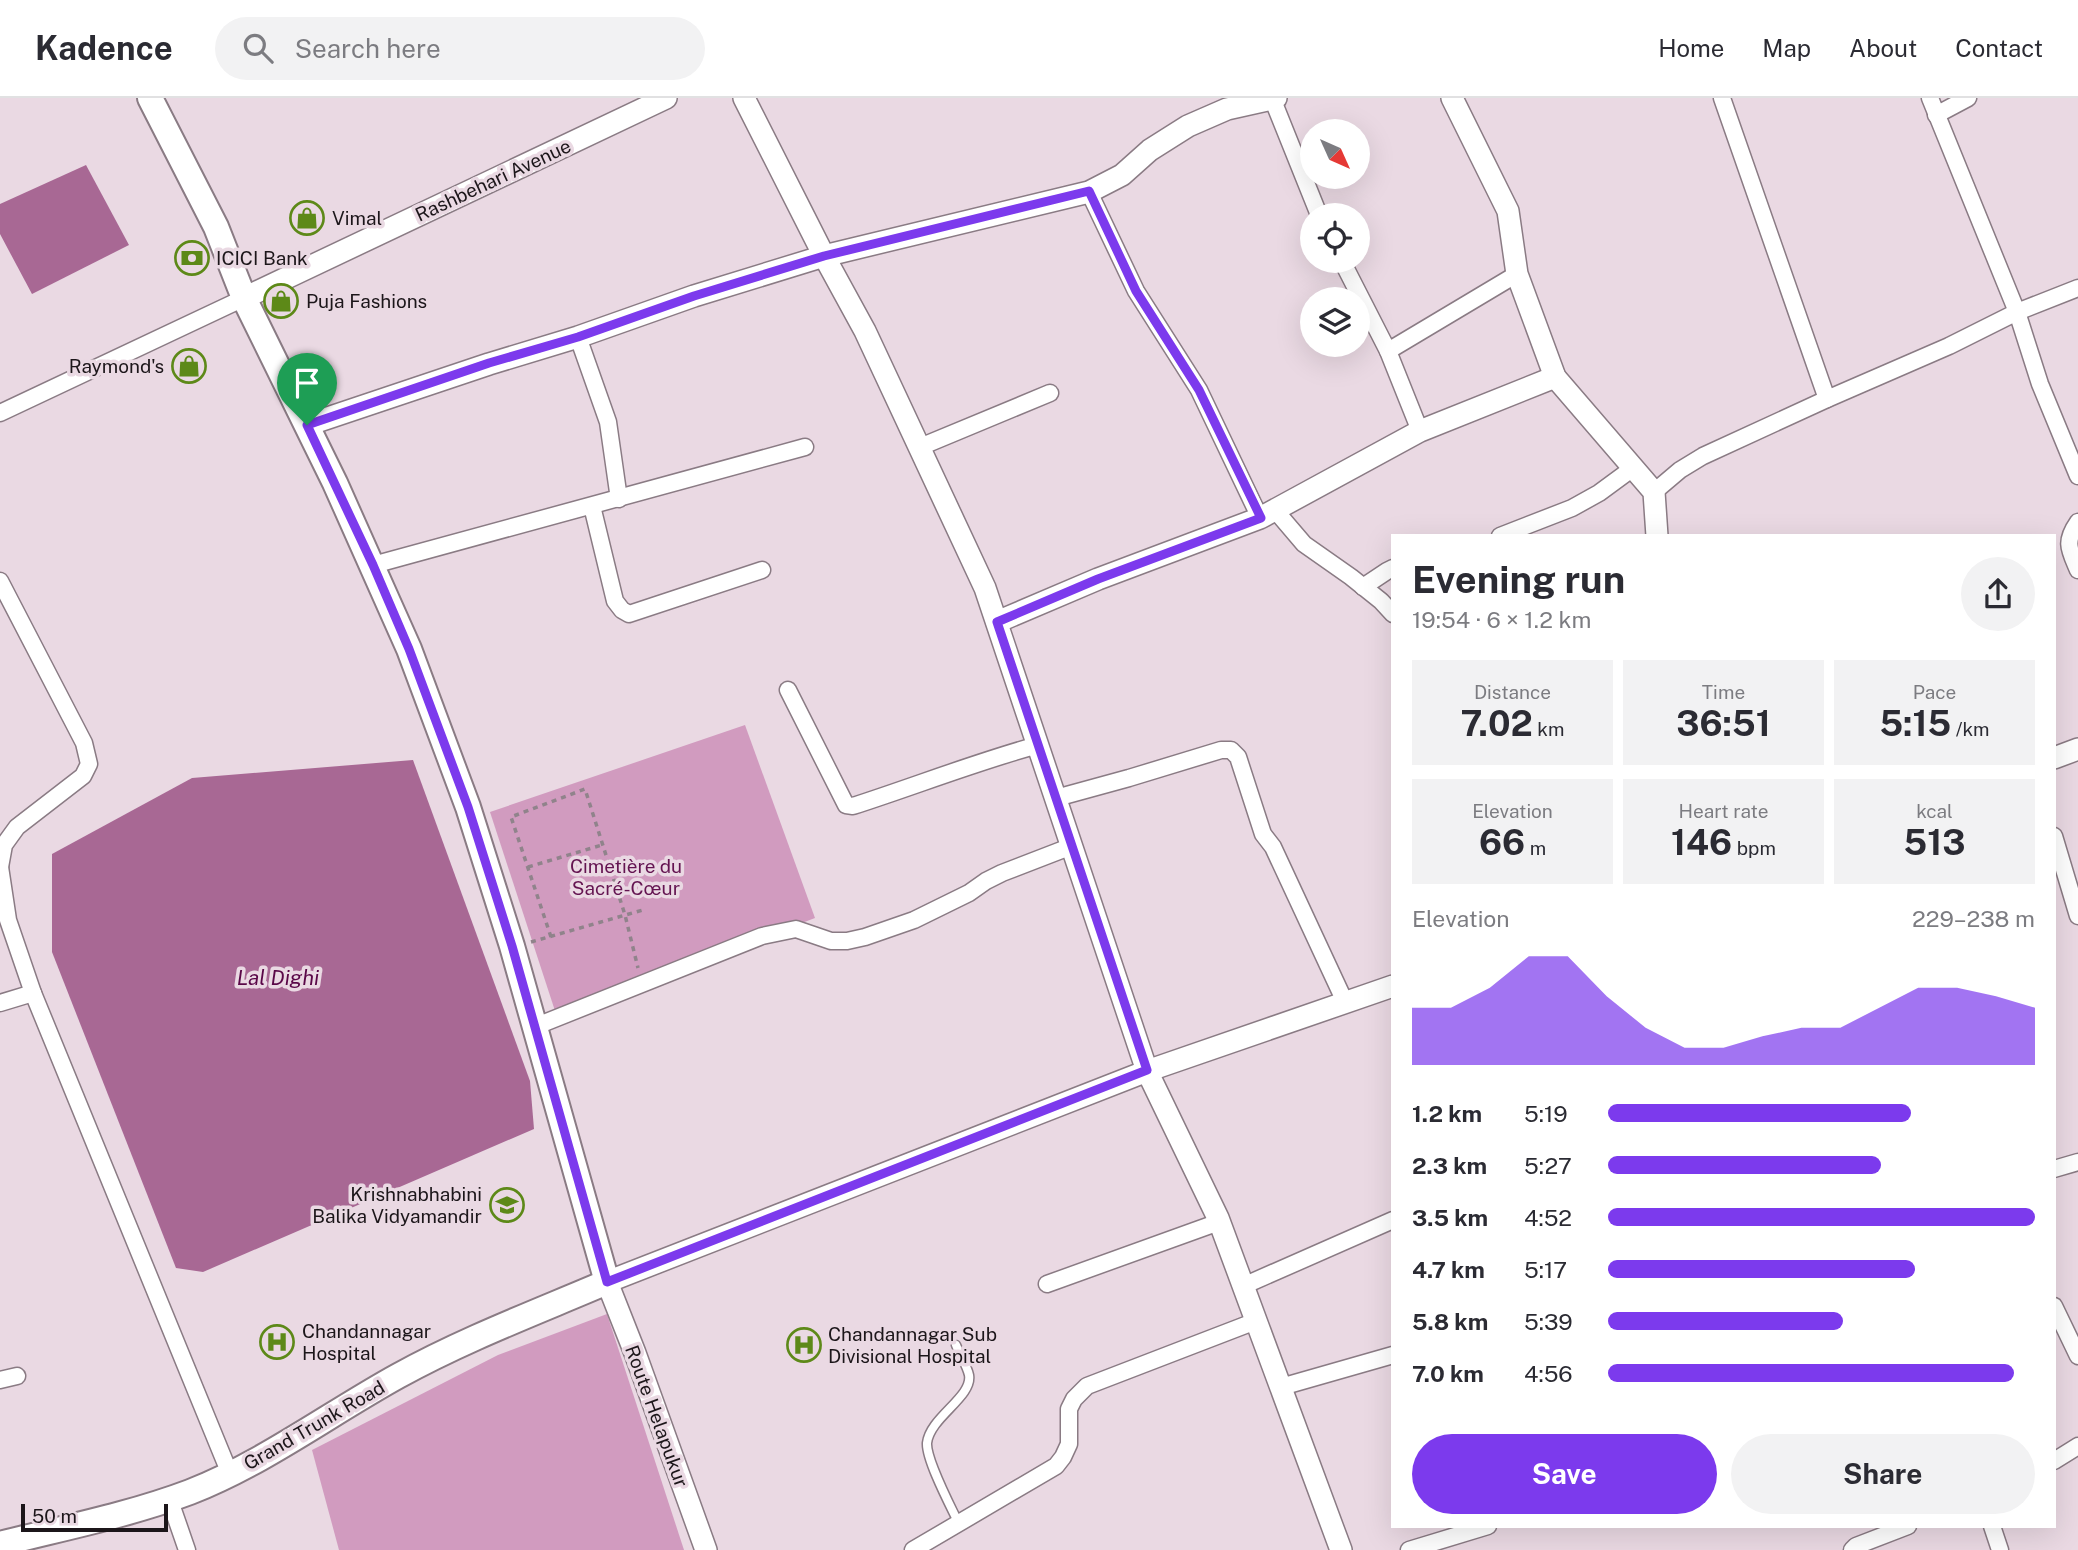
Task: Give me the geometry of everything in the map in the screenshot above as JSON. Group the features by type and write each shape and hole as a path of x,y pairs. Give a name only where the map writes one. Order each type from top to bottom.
{"main road":[{"path":"150,98 216,227 244,298 373,565 409,649 468,807 512,946 607,1282"},
{"name":"Grand Trunk Road","path":"0,1544 112,1516 189,1492 264,1456 398,1376 458,1345 607,1282"}],"street":[{"name":"Rashbehari Avenue","path":"244,298 666,98"},
{"path":"744,98 865,331 985,588 1147,1070 1219,1222 1341,1550"},
{"path":"1452,98 1508,211 1517,274 1555,377 1654,492 1657,534"},
{"path":"1722,98 1827,399"},
{"path":"1930,98 2017,312 2040,384 2078,475"},
{"path":"1936,115 1968,98"},
{"path":"307,425 489,363 578,337 659,308 824,256 1089,191 1122,175 1150,150 1188,126 1227,109 1273,99 1314,203"},
{"path":"1089,191 1136,291 1199,390 1268,514 1381,601 1391,612"},
{"path":"1348,273 1388,351 1420,431"},
{"path":"1388,351 1517,274"},
{"path":"1654,492 1680,470 1703,456 1949,346 2017,312 2078,288"},
{"path":"0,413 244,298"},
{"path":"578,337 608,422 619,499"},
{"path":"997,622 1098,579 1268,514 1420,431 1555,377"},
{"path":"920,447 1050,393"},
{"path":"373,565 804,447"},
{"path":"1505,534 1572,508 1599,493 1633,468"},
{"path":"592,506 615,601 629,614 762,570"},
{"path":"2078,522 2070,534 2069,549 2078,570"},
{"path":"1363,587 1391,569"},
{"path":"0,581 84,743 89,764 83,776 17,827 4,845 0,867 3,909 33,993 230,1474"},
{"path":"788,690 846,805 853,806 994,757 1038,745"},
{"path":"2056,757 2078,749"},
{"path":"1056,797 1221,750 1231,750 1238,757 1262,834 1273,847 1345,1002"},
{"path":"2056,843 2078,916"},
{"path":"534,1027 762,936 796,929 831,942 865,937 914,920 1002,873 1072,846"},
{"path":"607,1282 1147,1070 1391,987"},
{"path":"0,1003 33,993"},
{"path":"2056,1168 2078,1162"},
{"path":"1243,1286 1391,1221"},
{"path":"1047,1284 1219,1222"},
{"name":"Route Helapukur","path":"607,1282 706,1550"},
{"path":"2056,1310 2078,1356"},
{"path":"914,1550 1056,1466 1069,1444 1069,1409 1074,1399 1087,1386 1256,1321"},
{"path":"1281,1387 1391,1357"},
{"path":"0,1380 17,1376"},
{"path":"2056,1460 2078,1446"},
{"path":"169,1498 187,1550"},
{"path":"1409,1550 1481,1528"},
{"path":"1852,1550 1903,1528"},
{"path":"1994,1528 2000,1550"}],"lane":[{"path":"956,1345 969,1376 968,1386 942,1415 927,1444 930,1458 959,1524"}],"path":[{"path":"551,937 511,817 585,789 625,915 642,984"},
{"path":"528,867 602,845"},
{"path":"512,946 643,910"}],"green space":[{"name":"Cimetière du Sacré-Cœur","path":"745,725 815,918 557,1017 490,812"},
{"path":"607,1314 684,1550 339,1550 312,1450 498,1355"}],"water":[{"path":"86,165 129,245 32,294 0,234 0,204"},
{"name":"Lal Dighi","path":"413,760 530,1081 534,1129 203,1272 176,1268 52,952 52,854 192,778"}],"place":[{"name":"Vimal","path":"307,218"},
{"name":"ICICI Bank","path":"192,258"},
{"name":"Puja Fashions","path":"281,301"},
{"name":"Raymond's","path":"189,366"},
{"name":"Krishnabhabini Balika Vidyamandir","path":"507,1205"},
{"name":"Chandannagar Hospital","path":"277,1342"},
{"name":"Chandannagar Sub Divisional Hospital","path":"804,1345"}],"route":[{"path":"1089,191 1136,291 1199,390 1261,518 1098,579 997,622 1147,1070 607,1282 512,946 468,807 409,649 307,425 489,363 578,337 694,296 824,256 1089,191"}]}
